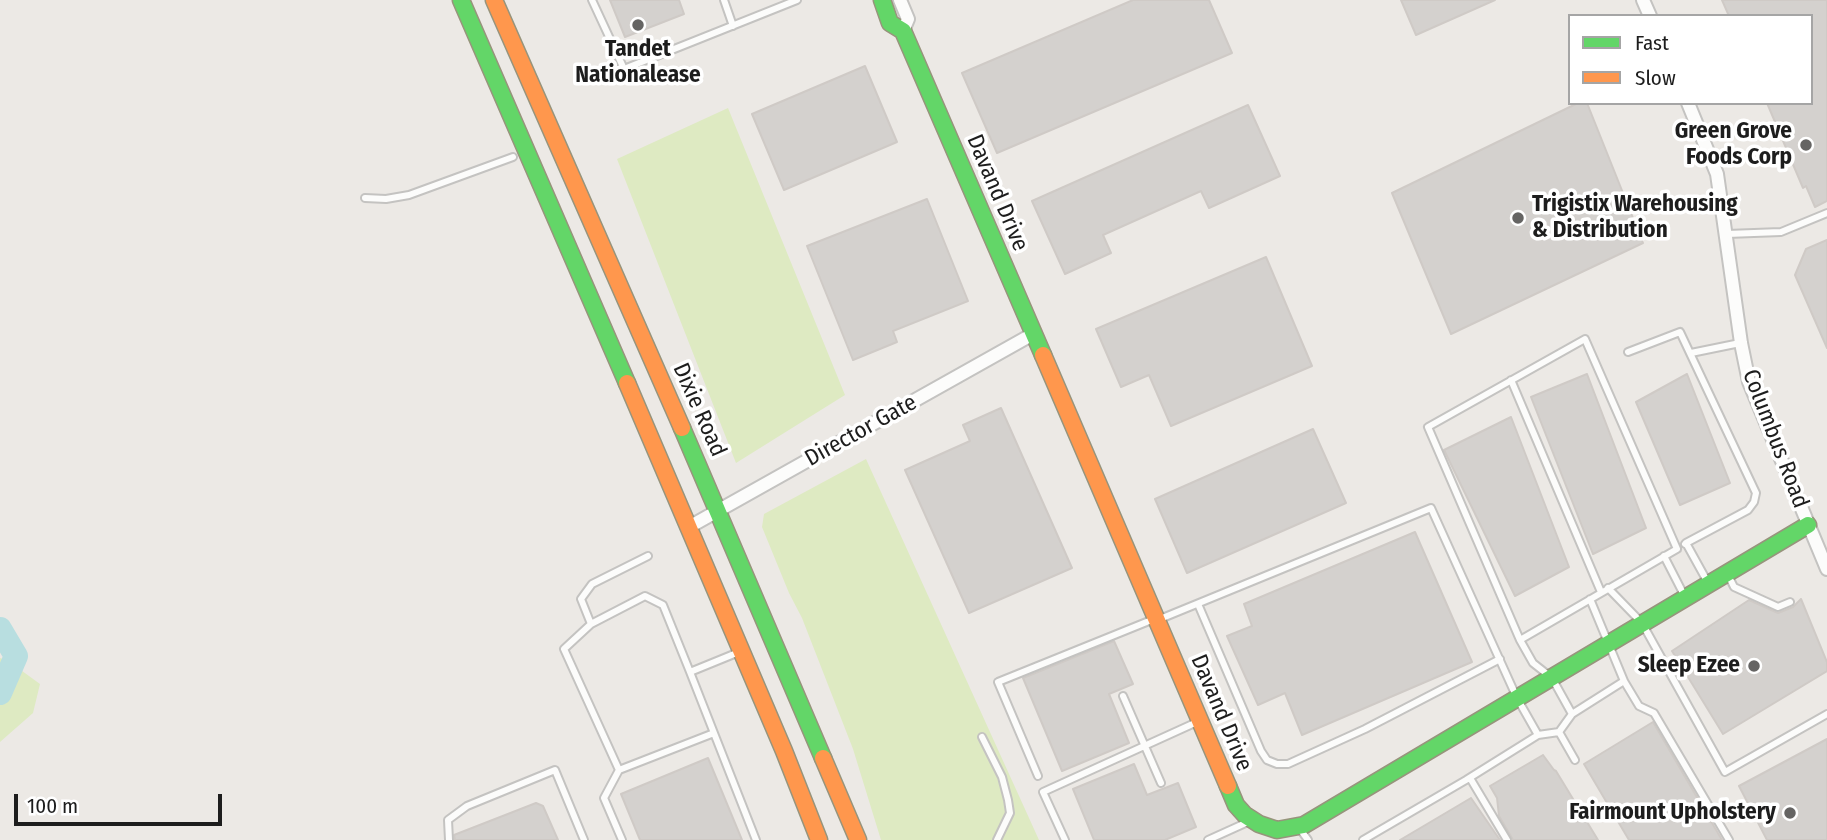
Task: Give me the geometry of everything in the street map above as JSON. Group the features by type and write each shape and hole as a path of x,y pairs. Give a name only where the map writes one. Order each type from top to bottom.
{"main road":[{"path":"461,0 689,527 819,840"},
{"name":"Dixie Road","path":"494,0 719,511 858,840"},
{"name":"Davand Drive","path":"881,0 890,23 903,30 1236,805 1252,820"},
{"path":"1252,820 1277,830 1304,834 1517,698 1808,525"}],"street":[{"name":"Davand Drive","path":"901,1 908,19 903,30"},
{"name":"Columbus Road","path":"1689,105 1717,174 1749,382 1827,569"},
{"name":"Director Gate","path":"689,527 1032,334"}],"lane":[{"path":"592,0 624,69 797,0"},
{"path":"724,0 733,26"},
{"path":"365,198 386,199 409,195 513,157"},
{"path":"1727,234 1781,232 1827,212"},
{"path":"1520,640 1748,510 1754,502 1756,493 1680,332 1628,352"},
{"path":"1572,714 1552,678 1533,663 1520,640 1428,427 1585,339 1677,549"},
{"path":"1691,354 1741,343"},
{"path":"1511,380 1605,591 1642,624 1725,772 1827,714"},
{"path":"1038,776 998,682 1198,604 1431,508 1517,698 1538,735"},
{"path":"1686,543 1709,584"},
{"path":"591,624 581,599 592,583 648,556"},
{"path":"1664,556 1686,598"},
{"path":"1727,574 1734,587 1778,607 1790,602"},
{"path":"619,769 564,649 591,624 645,596 663,605 756,840"},
{"path":"1590,599 1624,681 1639,706 1654,713 1729,840"},
{"path":"1198,604 1261,751 1267,760 1276,764 1288,764 1365,729 1500,659"},
{"path":"691,672 741,650"},
{"path":"1363,840 1538,735 1559,732 1572,714 1624,681"},
{"path":"1123,696 1161,783"},
{"path":"1065,840 1043,792 1200,721"},
{"path":"1559,732 1575,760"},
{"path":"622,840 604,798 619,769 714,733"},
{"path":"982,737 1002,776 1010,813 997,840"},
{"path":"449,840 448,820 467,806 555,771 584,840"},
{"path":"1470,778 1507,840"},
{"path":"1208,840 1252,820"}],"green space":[{"path":"728,108 845,395 736,463 617,159"},
{"path":"866,459 1039,840 881,840 853,749 802,618 762,527 764,514"},
{"path":"0,658 7,660 40,684 33,713 0,742"}],"building":[{"name":"Tandet Nationalease","path":"610,0 679,0 684,14 625,37"},
{"path":"1133,0 1209,0 1232,53 997,153 962,73"},
{"path":"1401,0 1495,0 1416,35"},
{"name":"Green Grove Foods Corp","path":"1722,0 1827,0 1827,201 1815,207 1806,186 1803,188 1768,105 1813,105 1813,14 1728,14"},
{"path":"865,66 897,142 784,190 752,114"},
{"path":"1248,105 1280,176 1209,208 1201,191 1103,235 1111,253 1065,274 1032,201"},
{"name":"Trigistix Warehousing & Distribution","path":"1574,105 1588,105 1643,243 1451,334 1392,193"},
{"path":"927,199 968,301 893,331 897,342 853,360 807,246"},
{"path":"1827,240 1827,348 1795,275 1806,249"},
{"path":"1266,257 1312,366 1171,426 1149,375 1121,387 1096,329"},
{"path":"1587,374 1646,528 1593,554 1531,397"},
{"path":"1687,374 1730,483 1680,505 1636,402"},
{"path":"1001,408 1072,568 969,613 905,470 970,441 963,425"},
{"path":"1511,417 1569,567 1515,596 1444,450"},
{"path":"1313,429 1346,503 1187,573 1155,499"},
{"path":"1415,532 1472,662 1302,735 1285,693 1258,705 1227,636 1252,626 1244,604"},
{"name":"Sleep Ezee","path":"1801,599 1827,662 1827,671 1723,734 1672,651 1749,600 1778,613 1793,607"},
{"path":"1114,641 1133,684 1109,694 1129,743 1062,771 1023,678"},
{"path":"1653,722 1722,840 1629,840 1584,764"},
{"name":"Fairmount Upholstery","path":"1827,739 1827,840 1767,840 1739,786"},
{"path":"1543,755 1556,771 1598,840 1513,840 1499,816 1497,798 1490,786"},
{"path":"708,758 742,840 640,840 621,794"},
{"path":"1134,764 1147,795 1178,783 1196,827 1165,840 1094,840 1073,789"},
{"path":"1471,798 1500,840 1400,840"},
{"path":"536,803 543,806 558,840 455,840 454,835"}],"waterway":[{"path":"0,629 16,656 0,693"}],"traffic: fast":[{"path":"461,0 627,383"},
{"path":"882,0 890,23 903,31 1043,355"},
{"path":"682,428 823,758"},
{"path":"1228,786 1236,805 1259,824 1277,830 1304,825 1808,525"}],"traffic: slow":[{"path":"494,0 682,428"},
{"path":"1043,355 1228,786"},
{"path":"627,383 784,751 819,840"},
{"path":"823,758 858,840"}],"place":[{"name":"Tandet Nationalease","path":"638,25"},
{"name":"Green Grove Foods Corp","path":"1806,145"},
{"name":"Trigistix Warehousing & Distribution","path":"1518,218"},
{"name":"Sleep Ezee","path":"1754,666"},
{"name":"Fairmount Upholstery","path":"1790,813"}]}
